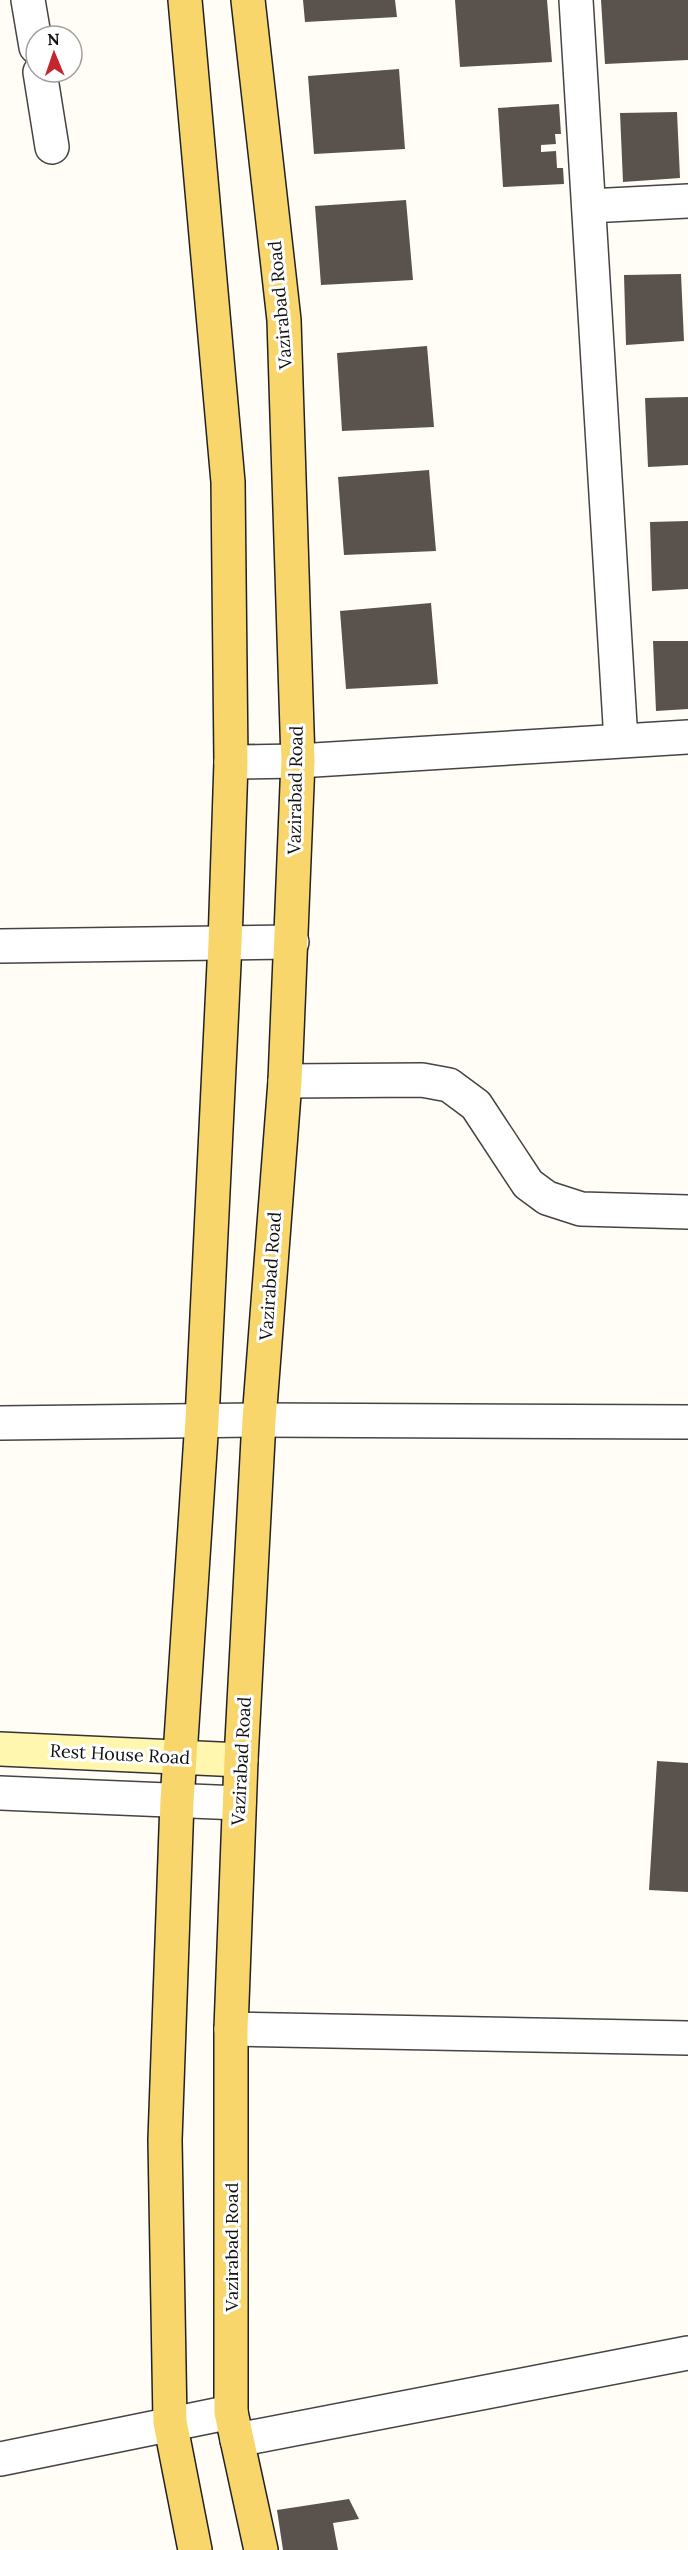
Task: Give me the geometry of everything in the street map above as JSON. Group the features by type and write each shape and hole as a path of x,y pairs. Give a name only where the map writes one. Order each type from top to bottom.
{"main road":[{"path":"185,0 228,482 231,762 225,943 202,1420 179,1757 165,2140 170,2422 195,2550"},
{"name":"Vazirabad Road","path":"248,0 284,320 298,761 285,1081 259,1419 239,1803 231,2029 234,2426 261,2550"},
{"name":"Rest House Road","path":"0,1749 241,1760"}],"street":[{"path":"28,0 32,24"},
{"path":"576,0 621,741"},
{"path":"42,84 52,147"},
{"path":"589,206 688,201"},
{"path":"231,762 298,761 688,737"},
{"path":"0,946 292,942"},
{"path":"285,1081 422,1080 449,1085 476,1105 528,1184 548,1198 581,1209 688,1212"},
{"path":"0,1423 259,1419 688,1422"},
{"path":"0,1793 239,1803"},
{"path":"231,2029 688,2038"},
{"path":"0,2459 170,2422 234,2426 688,2354"}],"building":[{"path":"303,0 395,0 397,17 305,22"},
{"path":"455,0 547,0 552,62 460,67"},
{"path":"601,0 688,0 688,60 605,64"},
{"path":"399,69 405,149 314,154 308,76"},
{"path":"559,104 561,134 555,134 556,144 541,145 541,152 556,151 557,168 563,168 564,184 503,187 498,108"},
{"path":"677,112 680,178 623,182 620,113"},
{"path":"406,200 413,280 321,285 315,206"},
{"path":"681,274 684,341 626,345 624,275"},
{"path":"427,346 434,427 342,431 337,353"},
{"path":"688,397 688,465 648,467 645,398"},
{"path":"429,470 436,551 344,555 338,477"},
{"path":"688,521 688,589 652,591 650,522"},
{"path":"431,603 438,684 346,689 340,611"},
{"path":"653,641 688,641 688,709 656,711"},
{"path":"657,1761 688,1763 688,1892 649,1890"},
{"path":"349,2499 359,2519 333,2523 338,2550 283,2550 277,2510"}]}
